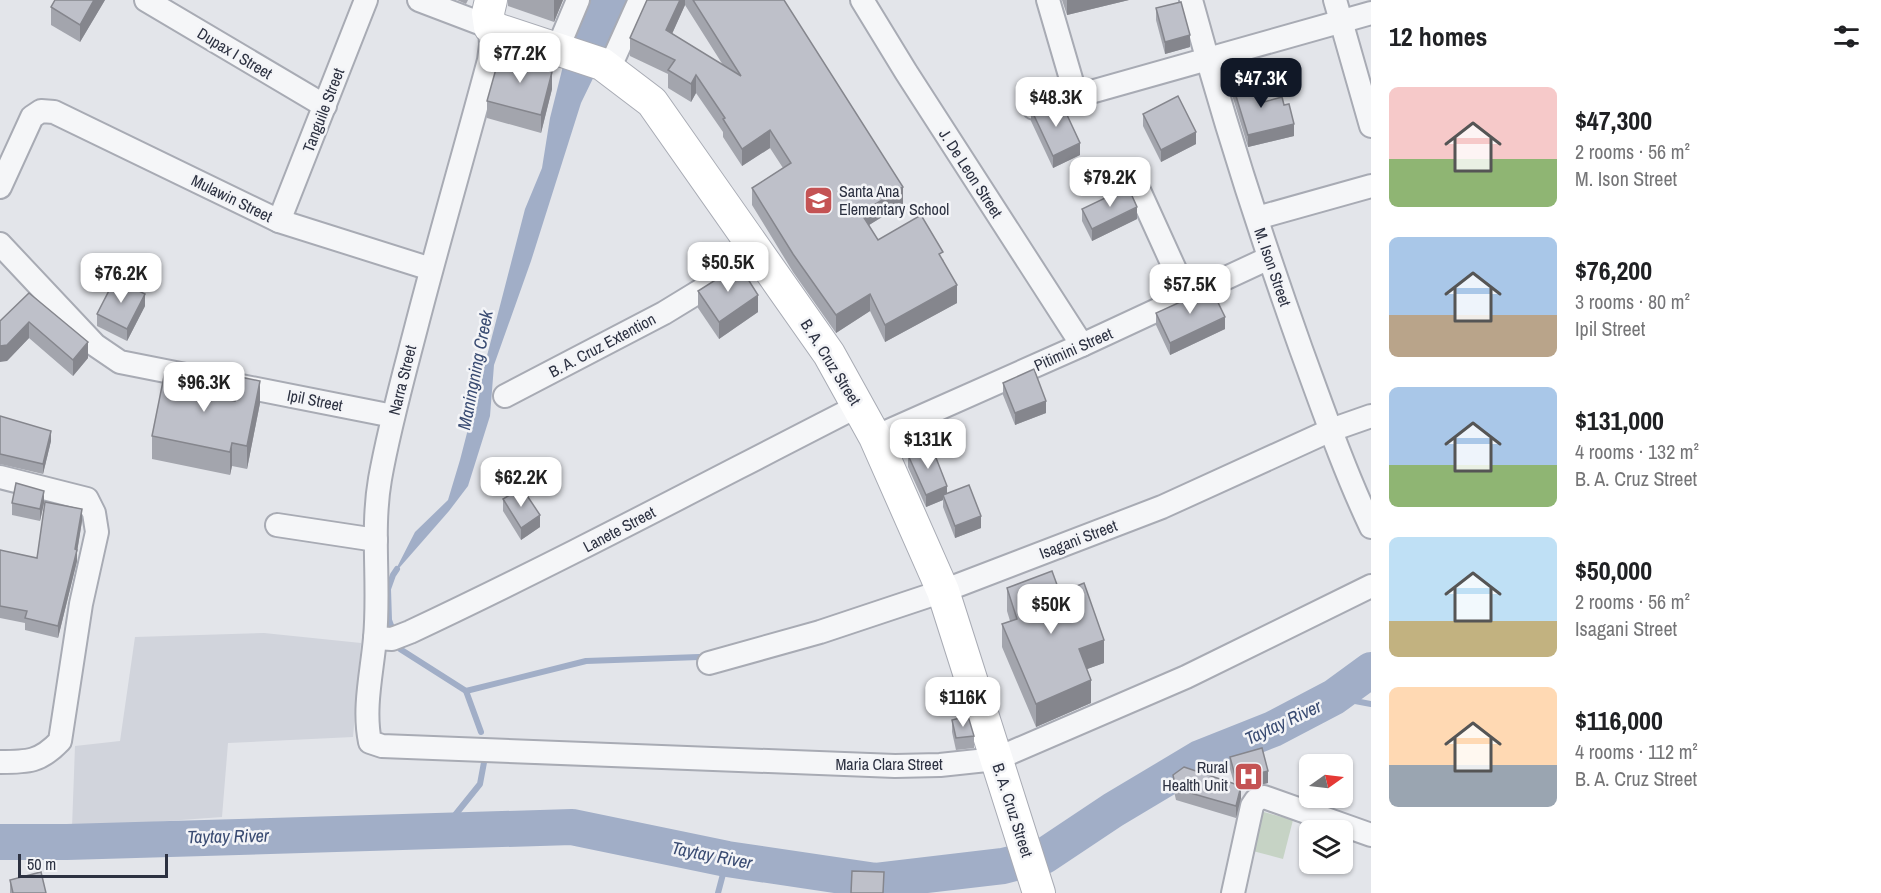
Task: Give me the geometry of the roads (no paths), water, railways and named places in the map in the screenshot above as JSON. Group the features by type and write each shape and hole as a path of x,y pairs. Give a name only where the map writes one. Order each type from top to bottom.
{"street":[{"name":"Dupax I Street","path":"146,0 325,106"},
{"name":"Tanguile Street","path":"279,220 366,0"},
{"name":"B. A. Cruz Street","path":"419,0 491,14 560,51 605,67 652,102 830,354 875,437 944,591 1033,872"},
{"path":"560,51 578,0"},
{"path":"605,67 640,0"},
{"name":"J. De Leon Street","path":"862,0 1082,345"},
{"path":"1048,0 1076,96"},
{"name":"M. Ison Street","path":"1191,0 1269,258 1331,430 1371,527"},
{"path":"1035,108 1207,58 1338,11 1371,13"},
{"path":"1338,11 1371,126"},
{"name":"Narra Street","path":"370,742 368,729 370,672 392,636 376,540 380,481 393,416 431,269 489,60 491,14"},
{"name":"Mulawin Street","path":"0,186 32,117 40,111 54,112 279,220 431,269"},
{"path":"1137,186 1188,296"},
{"path":"1257,218 1371,186"},
{"name":"Ipil Street","path":"0,244 95,345 120,363 393,416"},
{"name":"B. A. Cruz Extention","path":"505,396 664,313 759,255"},
{"name":"Pitimini Street","path":"875,437 1082,345 1269,258"},
{"name":"Lanete Street","path":"392,636 525,578 672,500 858,406"},
{"name":"Isagani Street","path":"709,663 820,632 944,591 1162,507 1331,430 1371,416"},
{"path":"0,762 27,762 47,755 60,741 81,604 97,532 94,513 87,500 1,483"},
{"path":"277,525 376,540"},
{"name":"Maria Clara Street","path":"370,742 394,747 895,766 940,765 996,759 1186,676 1371,586"},
{"path":"1233,893 1252,806 1256,800 1264,797 1371,835"}],"water":[{"path":"585,0 631,0 581,103 531,261 494,365 490,416 468,486 393,575 415,532 448,500 525,209 542,168 550,118 571,34"}],"waterway":[{"name":"Maningning Creek","path":"397,569 388,589 389,620 400,649 466,691 481,732"},
{"path":"466,691 586,661 699,657"},
{"name":"Taytay River","path":"0,842 572,827 727,859 876,881 1003,866 1044,856 1113,810 1200,758 1273,729 1334,697 1371,670"},
{"path":"1334,697 1371,704"},
{"name":"Maningning Creek","path":"443,830 480,784 485,757"},
{"path":"718,893 727,859"}],"place":[{"name":"Santa Ana Elementary School","path":"818,200"},
{"name":"Rural Health Unit","path":"1249,776"}]}
